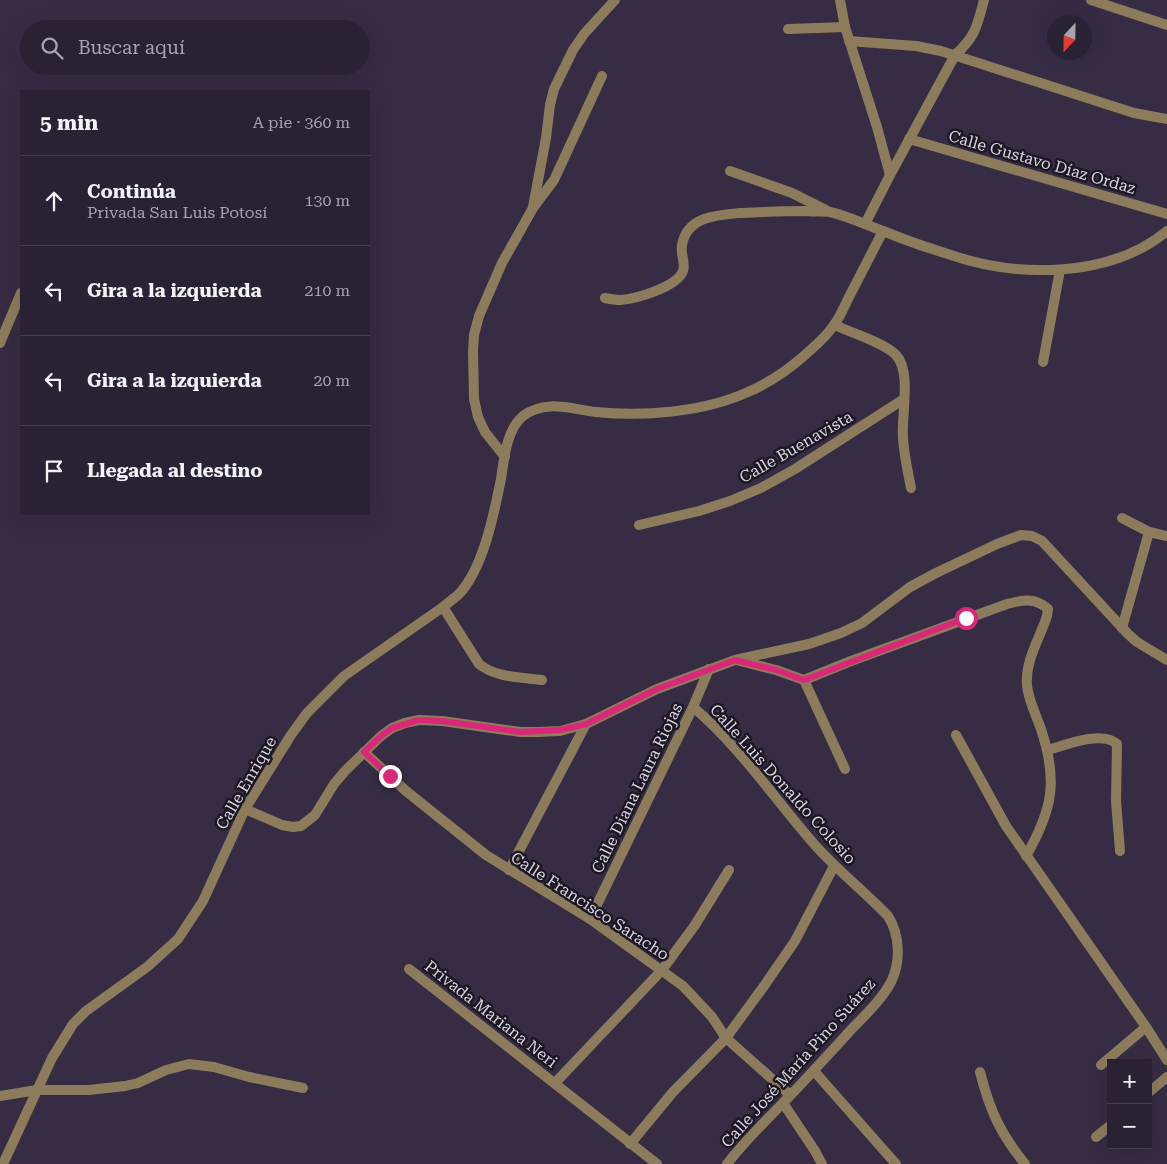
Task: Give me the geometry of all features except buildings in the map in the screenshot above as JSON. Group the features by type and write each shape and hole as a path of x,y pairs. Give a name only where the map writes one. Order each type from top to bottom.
{"street":[{"path":"533,208 554,89 573,50 584,34 615,0"},
{"path":"840,0 844,27 877,127 890,175"},
{"path":"865,224 955,55 968,43 976,28 984,0"},
{"path":"1092,0 1167,25"},
{"path":"788,29 844,27"},
{"path":"848,41 916,46 955,55 1109,106 1167,119"},
{"path":"505,457 485,432 478,417 474,399 473,380 474,335 485,300 502,263 533,208 554,180 602,76"},
{"name":"Calle Gustavo Díaz Ordaz","path":"909,139 1167,214"},
{"path":"730,171 792,193 829,212 953,256 982,264 1060,270 1109,262 1133,252 1159,238 1167,231"},
{"path":"605,298 620,300 643,295 661,288 679,277 684,266 682,246 690,229 696,222 729,214 785,210 829,212"},
{"name":"Calle Enrique","path":"4,1164 52,1058 73,1024 86,1011 147,967 178,939 203,901 245,809 291,735 307,713 344,676 458,596 465,587 479,562 509,441 521,418 532,410 552,406 621,414 658,413 689,409 748,393 797,362 834,325 883,231"},
{"path":"1043,362 1060,270"},
{"path":"0,343 20,295"},
{"path":"834,325 894,353 900,360 904,370 903,436 911,488"},
{"name":"Calle Buenavista","path":"639,525 699,511 761,488 904,399"},
{"path":"1122,518 1149,532 1167,536"},
{"path":"1122,628 1149,532"},
{"path":"245,809 282,824 293,827 301,826 315,815 334,784 364,752 392,728 419,720 442,721 520,732 560,730 586,724 657,689 735,660 826,639 862,623 910,587 980,551 1021,535 1032,536 1042,541 1122,628 1137,642 1167,660"},
{"path":"735,660 776,670 804,680 1007,604 1028,600 1042,604 1048,609 1047,616 1030,660 1027,686 1048,750 1051,781 1050,800 1045,819 1026,856"},
{"path":"443,607 484,669 498,674 542,680"},
{"name":"Calle Diana Laura Riojas","path":"590,919 693,707 709,670"},
{"path":"804,680 844,769"},
{"name":"Calle Luis Donaldo Colosio","path":"693,707 722,734 834,866 888,916 894,926 898,943 895,969 891,982"},
{"path":"509,870 586,724"},
{"path":"956,735 1001,818 1167,1060"},
{"path":"1048,750 1081,741 1102,738 1109,738 1118,744 1116,801 1120,851"},
{"name":"Calle Francisco Saracho","path":"364,752 462,837 509,870 590,919 683,986 712,1017 726,1038 786,1099 822,1164"},
{"path":"630,1144 672,1092 726,1038 785,957 810,914 834,866"},
{"path":"555,1083 662,970 729,870"},
{"name":"Privada Mariana Neri","path":"408,969 657,1164"},
{"name":"Calle José María Pino Suárez","path":"727,1164 880,998 891,982"},
{"path":"1101,1064 1146,1027"},
{"path":"0,1096 37,1090 89,1090 118,1087 138,1082 176,1066 189,1064 214,1067 249,1077 303,1088"},
{"path":"814,1071 896,1164"},
{"path":"980,1072 987,1101 995,1120 1024,1164"},
{"path":"1152,1090 1167,1077"},
{"path":"1096,1138 1107,1128"}],"route":[{"path":"390,776 364,752 392,728 405,723 419,720 442,721 520,732 560,730 586,724 657,689 735,660 791,674 804,680 966,618"}]}
